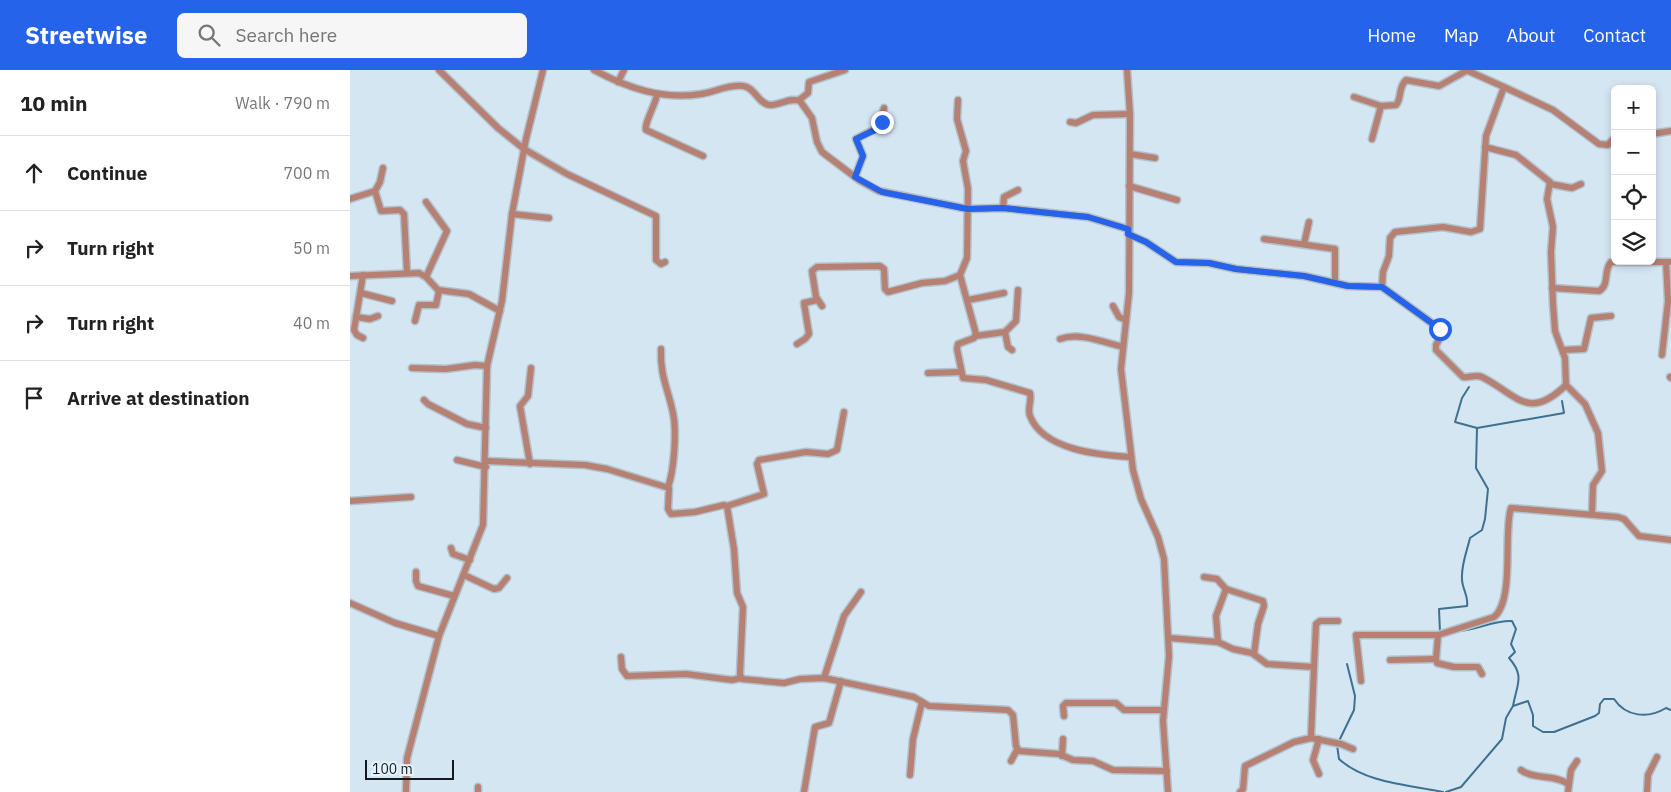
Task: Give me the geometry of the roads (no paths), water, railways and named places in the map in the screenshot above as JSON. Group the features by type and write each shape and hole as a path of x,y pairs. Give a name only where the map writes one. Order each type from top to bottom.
{"street":[{"path":"439,70 498,128 524,149 567,174 656,216 656,260 661,264 665,262"},
{"path":"406,792 407,758 429,682 439,636 483,525 487,366 500,311 512,214 524,149 543,70"},
{"path":"594,70 618,82 657,95 699,94 742,86 750,88 763,103 769,105 799,100 808,93 809,82 845,70"},
{"path":"618,82 624,70"},
{"path":"1127,70 1130,114 1129,293 1121,369 1130,457 1141,499 1164,554 1169,638 1163,710 1168,792"},
{"path":"1354,97 1381,106 1398,104 1402,85 1406,80 1439,86 1466,70 1553,110 1599,144 1606,145 1611,141"},
{"path":"1382,287 1383,272 1389,256 1390,238 1395,232 1443,227 1471,232 1480,229 1485,146 1493,114 1504,87"},
{"path":"657,95 654,109 645,124 646,130 703,156"},
{"path":"799,100 806,107 812,118 817,142 822,152 855,177 882,192 968,209 1003,208 1088,217 1128,231 1176,262 1209,263 1236,269 1304,276 1348,286 1382,287 1440,329 1442,334 1436,345 1436,350 1463,377 1481,376 1510,396 1529,403 1554,395 1566,385"},
{"path":"822,306 817,300 812,271 817,267 880,266 884,269 884,289 888,292 922,283 944,281 960,275 967,261 968,209 967,180 963,161 966,151 957,119 958,100"},
{"path":"1372,139 1381,106"},
{"path":"855,177 863,156 856,139 879,127 884,108"},
{"path":"1070,122 1076,123 1092,115 1130,114"},
{"path":"1656,133 1671,131"},
{"path":"1485,146 1516,155 1545,177 1550,184 1572,188 1581,184"},
{"path":"1130,154 1155,158"},
{"path":"350,198 375,191 380,182 383,168"},
{"path":"1550,184 1547,199 1553,227 1551,252 1555,331 1563,350 1566,385 1585,404 1598,433 1602,471 1593,485 1592,514"},
{"path":"1129,186 1177,200"},
{"path":"1003,208 1004,198 1018,190"},
{"path":"375,191 381,211 400,210 404,214 407,273"},
{"path":"426,202 447,230 426,277"},
{"path":"512,214 549,218"},
{"path":"1304,244 1309,222"},
{"path":"1264,239 1336,249 1335,282"},
{"path":"1552,288 1599,291 1605,285 1608,265 1611,262 1668,262 1668,301 1662,354"},
{"path":"350,276 419,273 426,277 439,291 469,294 500,311"},
{"path":"363,274 354,331 363,338"},
{"path":"960,275 968,300 975,336"},
{"path":"1018,290 1016,321 1005,332 975,336 958,344 961,372 966,379 986,380 1030,393 1030,418 1040,433 1048,439 1076,447 1084,452 1130,457"},
{"path":"415,321 418,305 436,305 439,291"},
{"path":"968,300 1004,292"},
{"path":"361,293 392,301"},
{"path":"797,344 809,334 804,303 817,300"},
{"path":"1112,306 1118,316 1126,320"},
{"path":"356,317 370,319 378,316"},
{"path":"1563,350 1584,349 1591,318 1611,316"},
{"path":"1005,332 1008,347 1012,350"},
{"path":"1060,339 1078,336 1123,347"},
{"path":"661,349 661,372 674,423 671,476 668,487 668,509 671,514 727,506 764,494 758,464 759,460 806,452 826,454 836,451 839,448 844,412"},
{"path":"412,368 446,369 475,365 487,366"},
{"path":"530,464 520,406 528,396 531,368"},
{"path":"928,373 961,372"},
{"path":"424,400 428,404 467,424 486,428"},
{"path":"457,460 486,464 595,467 668,487"},
{"path":"350,501 411,496"},
{"path":"727,506 734,549 737,593 743,607 741,678"},
{"path":"1361,681 1356,634 1438,635 1494,617 1499,612 1508,574 1511,508 1622,518 1640,536 1671,540"},
{"path":"451,548 452,554 470,560"},
{"path":"416,572 418,586 454,596"},
{"path":"464,575 494,590 499,588 507,578"},
{"path":"1204,577 1217,579 1226,589 1264,600 1254,654"},
{"path":"1218,642 1216,616 1226,589"},
{"path":"824,678 844,616 861,592"},
{"path":"350,603 395,623 439,636"},
{"path":"1319,774 1313,760 1315,738 1314,667 1316,624 1320,621 1338,621"},
{"path":"1438,635 1436,659 1438,663 1478,667 1482,674"},
{"path":"1169,638 1218,642 1233,650 1254,654 1267,664 1314,667"},
{"path":"621,657 622,669 627,676 686,674 732,680 741,678 784,683 800,679 824,678 914,697 926,706 1010,711 1013,715 1017,750 1011,761"},
{"path":"1390,660 1436,659"},
{"path":"804,792 804,781 808,772 815,727 829,723 840,681"},
{"path":"910,774 913,739 922,702"},
{"path":"1064,716 1063,706 1066,703 1116,703 1124,710 1163,710"},
{"path":"1062,756 1063,738"},
{"path":"1240,792 1243,789 1245,766 1294,742 1315,738 1352,749"},
{"path":"1017,750 1062,756 1074,760 1096,761 1113,770 1167,771"},
{"path":"1648,792 1648,775 1656,757"},
{"path":"1568,792 1571,770 1577,761"},
{"path":"1521,770 1527,774 1560,780 1568,784"}],"waterway":[{"path":"1469,387 1462,398 1455,422 1477,428 1564,413 1562,401"},
{"path":"1440,632 1439,609 1467,606 1462,583 1463,563 1470,538 1482,530 1485,519 1488,489 1476,468 1477,428"},
{"path":"1459,631 1512,621 1516,629 1511,644 1515,652 1509,658 1514,664 1518,675 1513,706"},
{"path":"1339,741 1354,710 1355,696 1347,664"},
{"path":"1446,792 1461,787 1502,739 1506,718 1513,706 1528,701 1533,715 1533,726 1543,732 1554,732 1595,716 1599,713 1600,704 1604,699 1614,699 1631,713 1645,715 1659,712 1666,708 1671,710"},
{"path":"1337,745 1339,759 1361,773 1388,782 1443,792"}]}
